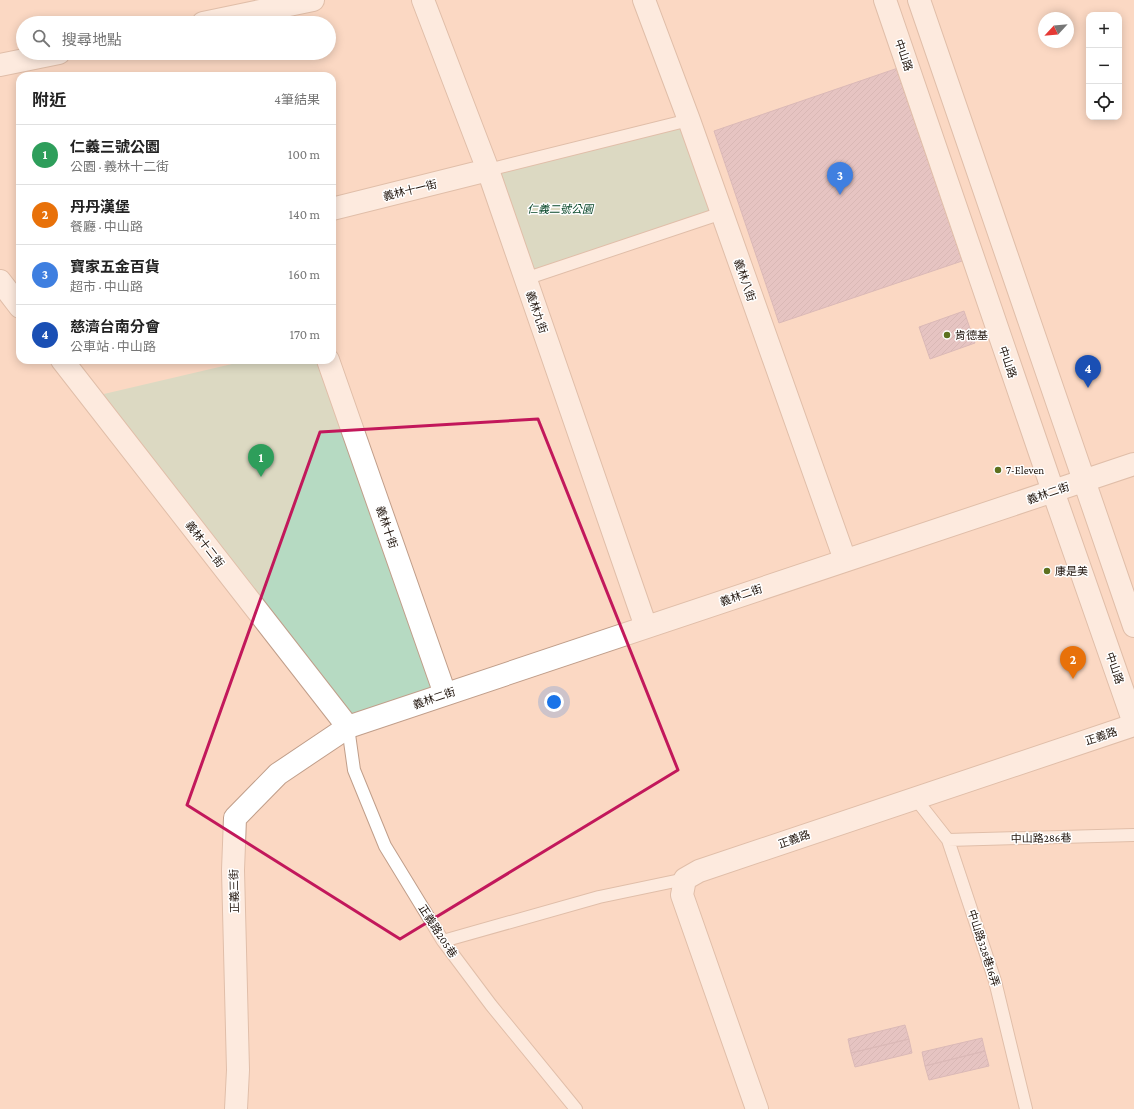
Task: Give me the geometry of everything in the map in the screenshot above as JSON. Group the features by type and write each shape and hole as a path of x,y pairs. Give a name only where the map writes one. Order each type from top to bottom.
{"street":[{"path":"236,16 313,0"},
{"name":"義林九街","path":"422,0 488,170 646,627"},
{"name":"義林八街","path":"644,0 689,120 845,560"},
{"name":"中山路","path":"885,0 1134,724"},
{"path":"919,0 1134,626"},
{"path":"0,65 25,60"},
{"name":"義林十一街","path":"336,208 488,170"},
{"name":"義林十二街","path":"65,364 348,727"},
{"name":"義林十街","path":"329,364 445,694"},
{"name":"義林二街","path":"348,727 1134,464"},
{"name":"正義路","path":"685,879 699,871 1134,724"},
{"name":"正義三街","path":"236,1109 238,1070 233,870 235,818 278,774 348,727"},
{"path":"685,879 682,895 757,1109"}],"lane":[{"path":"488,170 689,120"},
{"path":"525,278 722,213"},
{"name":"正義路205巷","path":"348,727 354,770 385,846 443,941 491,1005 576,1109"},
{"name":"中山路328巷16弄","path":"915,798 948,840 995,981 1026,1109"},
{"name":"中山路286巷","path":"948,840 1134,835"},
{"path":"443,941 600,897 685,879"}],"highlighted area":[{"path":"538,419 678,770 400,939 187,805 320,432"}],"green space":[{"name":"仁義二號公園","path":"689,120 722,213 525,279 488,170"},
{"path":"232,364 329,364 445,694 348,727 91,397"}],"building":[{"path":"898,68 968,259 779,323 714,131"},
{"name":"肯德基","path":"964,311 975,343 930,359 919,327"},
{"path":"905,1025 909,1039 851,1053 848,1039"},
{"path":"982,1038 985,1051 925,1066 922,1052"},
{"path":"909,1039 912,1053 855,1067 851,1053"},
{"path":"985,1051 989,1066 929,1080 925,1066"}],"place":[{"name":"寶家五金百貨","path":"840,195"},
{"name":"肯德基","path":"947,335"},
{"name":"慈濟台南分會","path":"1088,388"},
{"name":"7-Eleven","path":"998,470"},
{"name":"仁義三號公園","path":"261,477"},
{"name":"康是美","path":"1047,571"},
{"name":"丹丹漢堡","path":"1073,679"}]}
